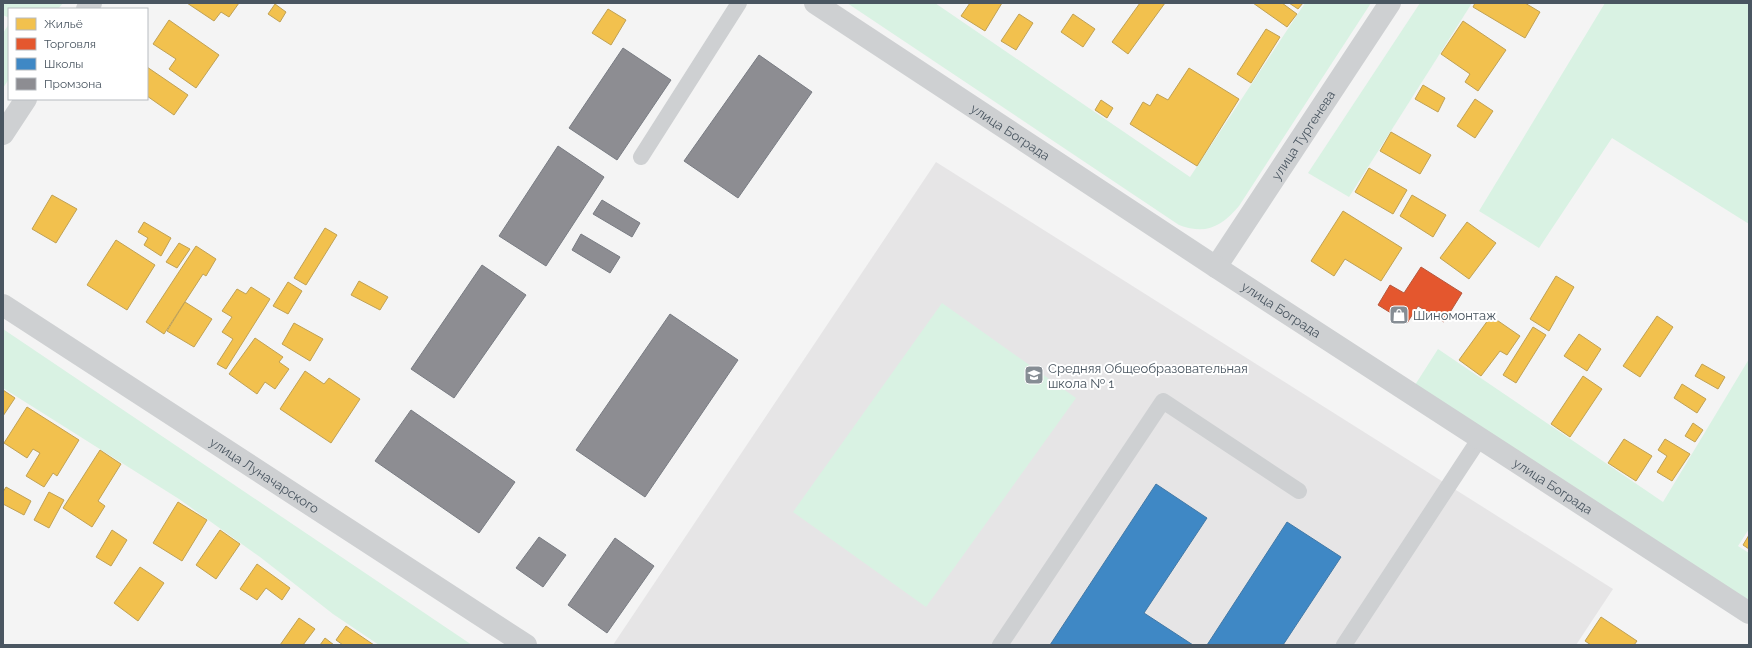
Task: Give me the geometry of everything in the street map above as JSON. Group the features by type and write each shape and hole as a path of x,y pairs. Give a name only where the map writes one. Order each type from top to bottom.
{"street":[{"name":"улица Бограда","path":"815,3 1216,267 1749,613"},
{"name":"улица Тургенева","path":"1216,267 1390,3"},
{"path":"3,134 25,100"},
{"name":"улица Луначарского","path":"3,305 526,645"}],"lane":[{"path":"641,157 740,3"},
{"path":"1000,645 1163,401 1299,490"},
{"path":"1344,645 1480,438"}],"shaded area":[{"name":"Средняя Общеобразовательная школа № 1","path":"936,162 1613,589 1576,645 613,645"}],"green space":[{"path":"3,3 63,3 59,8 8,8 8,18 3,15"},
{"path":"847,3 935,3 1190,177 1305,3 1371,3 1239,206 1219,224 1205,229 1197,229 1179,225"},
{"path":"1420,3 1472,3 1349,197 1308,173"},
{"path":"1605,3 1749,3 1749,224 1612,138 1539,248 1479,211"},
{"path":"8,26 8,80 3,88 3,33"},
{"path":"942,303 1076,398 926,607 793,512"},
{"path":"3,329 472,645 379,645 333,614 260,557 179,499 3,388"},
{"path":"1438,349 1663,502 1749,359 1749,529 1738,546 1749,553 1749,604 1415,385"}],"building: Жильё":[{"path":"187,3 239,3 229,17 221,12 214,21"},
{"path":"970,3 1002,3 985,31 961,16"},
{"path":"1140,3 1165,3 1128,54 1112,42"},
{"path":"1253,3 1282,3 1297,14 1287,27"},
{"path":"1289,3 1303,3 1298,9"},
{"path":"1475,3 1525,3 1540,12 1525,38 1473,7"},
{"path":"275,4 286,12 280,22 268,14"},
{"path":"608,9 626,20 611,45 592,33"},
{"path":"1019,14 1033,23 1016,50 1001,41"},
{"path":"1073,14 1095,29 1083,47 1061,32"},
{"path":"169,20 219,55 196,88 169,69 176,59 153,44"},
{"path":"1463,21 1506,50 1478,91 1465,82 1470,74 1441,54"},
{"path":"1266,29 1280,37 1251,83 1237,74"},
{"path":"148,68 188,95 174,115 148,97"},
{"path":"1189,68 1239,99 1197,166 1130,124 1143,102 1150,106 1157,94 1168,100"},
{"path":"1423,85 1445,98 1438,112 1415,99"},
{"path":"1475,99 1493,111 1475,138 1457,126"},
{"path":"1101,100 1113,108 1107,118 1095,110"},
{"path":"1391,132 1431,155 1420,174 1380,151"},
{"path":"1369,168 1407,190 1393,214 1355,192"},
{"path":"52,195 77,209 56,243 32,229"},
{"path":"1412,195 1446,215 1433,237 1400,216"},
{"path":"1343,211 1402,248 1381,281 1345,259 1334,276 1311,261"},
{"path":"144,222 171,238 161,256 144,245 148,238 138,232"},
{"path":"1467,222 1496,243 1469,279 1440,258"},
{"path":"325,228 337,235 306,285 294,278"},
{"path":"116,240 155,265 127,310 87,285"},
{"path":"179,243 190,249 177,268 166,262"},
{"path":"196,246 216,259 206,276 203,274 164,334 146,322"},
{"path":"1556,276 1574,287 1549,331 1530,319"},
{"path":"359,281 388,297 380,310 351,295"},
{"path":"288,282 302,291 288,314 273,306"},
{"path":"251,287 270,299 226,369 217,364 233,339 222,332 232,317 222,311 237,289 246,294"},
{"path":"185,302 212,319 194,347 167,331"},
{"path":"1491,316 1520,336 1507,355 1500,351 1481,376 1459,360"},
{"path":"1657,316 1673,327 1640,377 1623,366"},
{"path":"294,323 323,339 310,361 282,344"},
{"path":"1533,327 1546,335 1516,383 1503,375"},
{"path":"1579,334 1601,349 1587,371 1564,356"},
{"path":"255,338 283,357 279,362 289,369 275,389 265,382 257,394 229,374"},
{"path":"1702,364 1725,377 1718,389 1695,376"},
{"path":"305,371 324,384 329,378 360,399 331,443 280,409"},
{"path":"1583,376 1602,389 1570,437 1551,424"},
{"path":"1682,384 1706,399 1697,413 1674,398"},
{"path":"3,390 15,398 3,416"},
{"path":"27,407 79,440 57,476 53,473 44,487 26,476 40,453 33,449 27,458 4,443"},
{"path":"1693,423 1703,430 1695,442 1685,436"},
{"path":"1624,439 1652,456 1636,481 1608,463"},
{"path":"1665,439 1690,454 1672,481 1657,472 1667,456 1658,450"},
{"path":"100,450 121,464 98,501 105,506 92,527 63,508"},
{"path":"6,487 31,501 24,515 3,504 3,492"},
{"path":"49,492 64,500 49,528 34,520"},
{"path":"178,502 207,520 182,561 153,543"},
{"path":"112,530 127,540 111,566 96,557"},
{"path":"220,530 240,544 216,579 196,565"},
{"path":"1749,535 1749,549 1743,545"},
{"path":"257,564 290,588 282,600 266,588 257,600 240,589"},
{"path":"140,567 164,583 138,621 114,603"},
{"path":"1601,617 1637,641 1634,645 1591,645 1585,641"},
{"path":"299,618 315,629 303,645 280,645"},
{"path":"346,626 374,645 343,645 336,640"},
{"path":"325,638 334,645 320,645"}],"building: Торговля":[{"path":"1421,267 1462,293 1444,322 1418,306 1407,323 1378,305 1390,285 1404,293"}],"building: Школы":[{"path":"1156,484 1207,518 1144,613 1193,645 1050,645"},
{"path":"1287,522 1341,557 1283,645 1207,645"}],"building: Промзона":[{"path":"623,48 671,80 617,160 569,128"},
{"path":"759,55 812,92 738,198 684,161"},
{"path":"558,146 604,177 546,266 499,236"},
{"path":"602,200 640,223 632,237 593,214"},
{"path":"581,234 620,257 610,273 572,250"},
{"path":"482,265 526,295 454,398 411,369"},
{"path":"670,314 738,360 645,497 576,450"},
{"path":"411,410 515,482 479,533 375,461"},
{"path":"539,537 566,555 543,587 516,568"},
{"path":"615,538 654,566 607,633 568,605"}],"place":[{"name":"Шиномонтаж","path":"1399,315"},
{"name":"Средняя Общеобразовательная школа № 1","path":"1034,375"}]}
